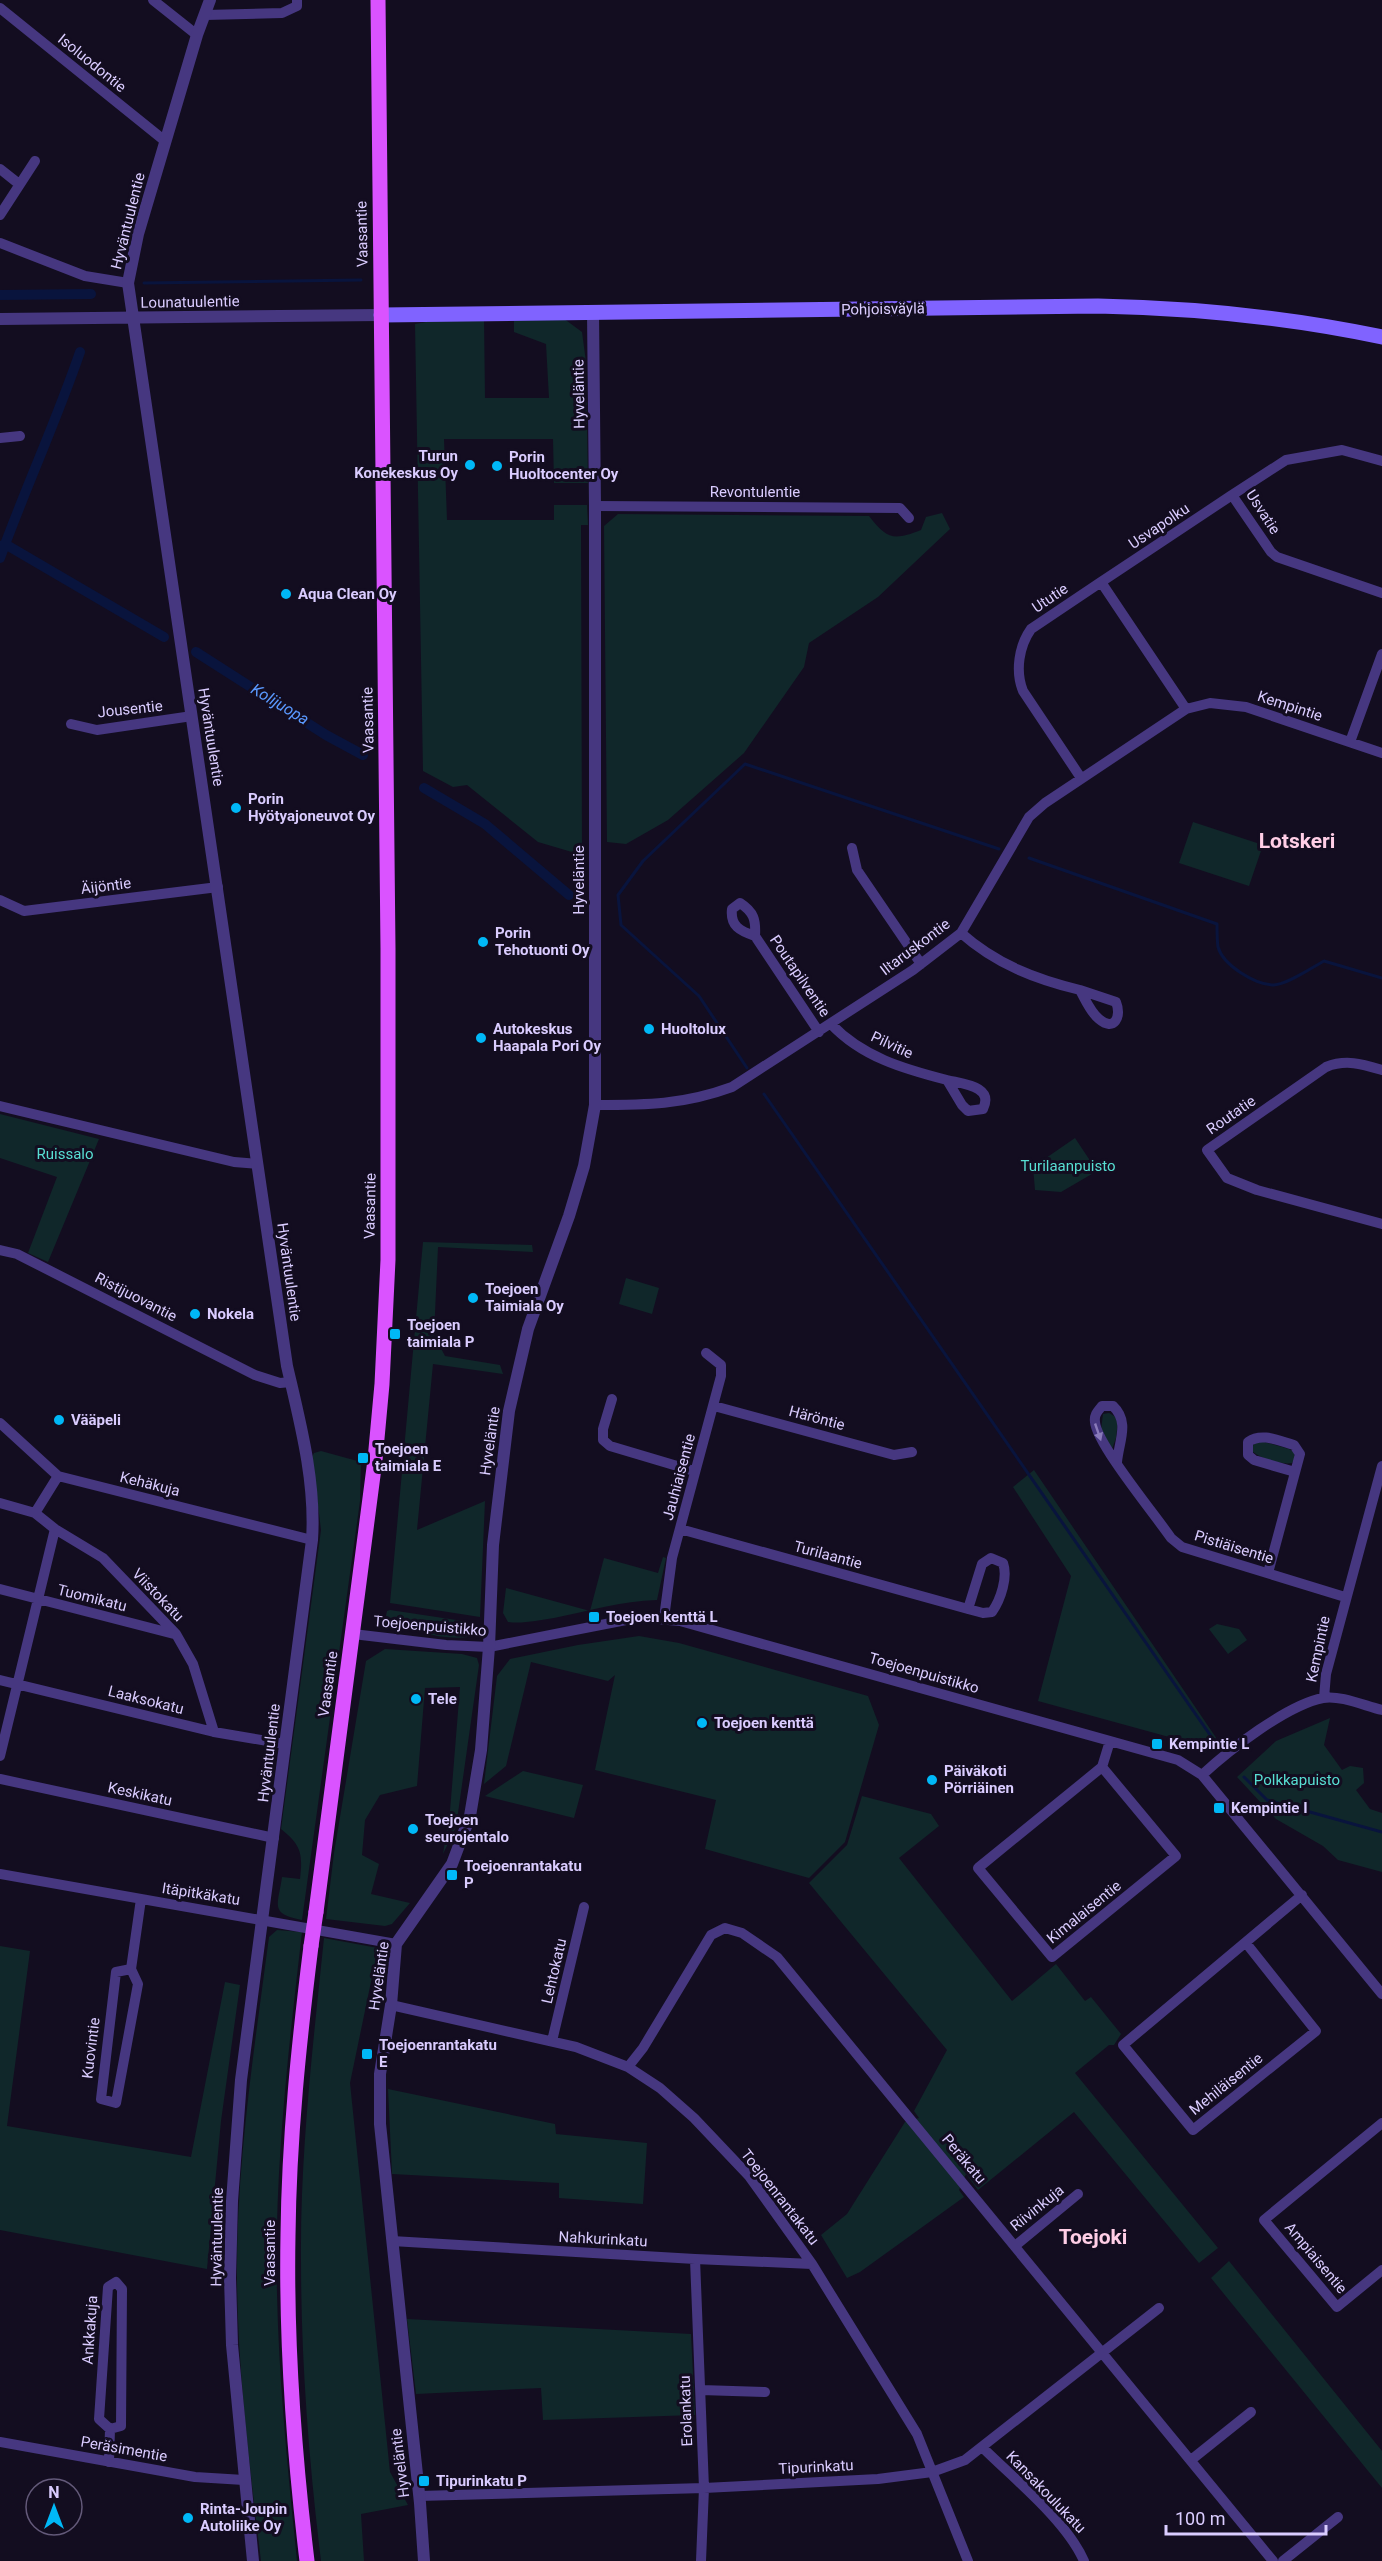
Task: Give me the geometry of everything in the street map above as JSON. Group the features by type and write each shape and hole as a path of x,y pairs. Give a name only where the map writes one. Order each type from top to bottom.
{"main road":[{"name":"Vaasantie","path":"308,2561 291,2389 288,2245 296,2078 311,1946 375,1460 385,1323 389,1186 378,0"},
{"name":"Pohjoisväylä","path":"381,315 1168,307 1295,321 1382,337"}],"street":[{"path":"153,0 197,35"},
{"name":"Hyväntuulentie","path":"210,0 165,141 138,234 128,282 258,1164 291,1382 310,1486 313,1522 242,2080 232,2201 230,2278 232,2345 253,2561"},
{"path":"205,15 282,13 297,6 297,0"},
{"name":"Isoluodontie","path":"0,8 165,141"},
{"path":"0,215 35,161"},
{"path":"0,169 19,184"},
{"path":"0,243 85,276 128,282"},
{"name":"Hyveläntie","path":"424,2561 379,2092 391,2005 396,1944 452,1864 470,1816 481,1750 489,1647 489,1604 500,1471 515,1377 528,1329 569,1216 584,1166 595,1105 596,506 593,312"},
{"name":"Lounatuulentie","path":"0,319 381,315"},
{"path":"0,438 20,436"},
{"name":"Usvatie","path":"1382,461 1342,450 1286,460 1232,495 1271,552 1277,557 1382,593"},
{"name":"Usvapolku","path":"1101,582 1232,495"},
{"name":"Revontulentie","path":"596,506 900,508 909,518"},
{"path":"1101,582 1186,709"},
{"name":"Ututie","path":"1081,778 1023,691 1018,679 1018,668 1026,636 1031,629 1101,582"},
{"path":"1350,742 1382,654"},
{"name":"Kempintie","path":"1186,709 1210,703 1227,703 1382,753"},
{"name":"Iltaruskontie","path":"595,1105 674,1103 705,1097 732,1087 921,964 961,933 1029,817 1081,778 1186,709"},
{"name":"Jousentie","path":"71,724 97,730 192,716"},
{"path":"852,848 857,870 921,964"},
{"name":"Äijöntie","path":"0,900 24,911 218,887"},
{"path":"961,933 1001,963 1024,974 1080,990"},
{"name":"Poutapilventie","path":"755,936 819,1032"},
{"name":"Pilvitie","path":"831,1024 841,1034 873,1056 898,1067 947,1080"},
{"name":"Routatie","path":"1382,1070 1340,1062 1326,1067 1207,1150 1227,1178 1257,1190 1382,1224"},
{"path":"0,1106 234,1162 258,1164"},
{"name":"Ristijuovantie","path":"0,1250 16,1254 255,1375 280,1383 291,1382"},
{"name":"Jauhiaisentie","path":"664,1618 667,1580 721,1376 721,1365 706,1353"},
{"path":"612,1400 603,1429 603,1440 610,1446 694,1471"},
{"name":"Häröntie","path":"714,1406 894,1455 912,1452"},
{"name":"Pistiäisentie","path":"1117,1462 1123,1422 1120,1413 1113,1406 1102,1406 1095,1414 1094,1423 1104,1447 1171,1538 1182,1547 1345,1597"},
{"name":"Kehäkuja","path":"0,1423 58,1476 312,1540"},
{"path":"1268,1573 1300,1454 1294,1445 1262,1437 1255,1437 1248,1442 1248,1455 1254,1460 1295,1472"},
{"name":"Kempintie","path":"1202,1775 1219,1760 1290,1710 1324,1698 1326,1674 1345,1597 1382,1466"},
{"path":"0,1503 35,1513 58,1476"},
{"name":"Viistokatu","path":"35,1513 55,1529 103,1558 176,1634 193,1664 214,1732"},
{"path":"0,1756 55,1529"},
{"name":"Turilaantie","path":"680,1529 968,1609 983,1613 992,1612 997,1606 1006,1572 1003,1563 991,1558 982,1564 968,1609"},
{"name":"Tuomikatu","path":"0,1589 176,1634"},
{"name":"Toejoenpuistikko","path":"353,1634 446,1645 489,1647 626,1620 664,1618 1178,1761 1202,1775 1382,1994"},
{"name":"Laaksokatu","path":"0,1680 214,1732 285,1744"},
{"path":"1324,1698 1382,1710"},
{"path":"1102,1767 1110,1741"},
{"name":"Kimalaisentie","path":"1102,1767 1176,1856 1052,1957 978,1868 1102,1767"},
{"name":"Keskikatu","path":"0,1779 274,1838"},
{"name":"Itäpitkäkatu","path":"0,1874 396,1944"},
{"name":"Mehiläisentie","path":"1246,1943 1316,2031 1193,2130 1123,2045 1302,1895"},
{"name":"Kuovintie","path":"131,1969 116,1972 101,2099 116,2103 138,1984 131,1969 141,1899"},
{"name":"Lehtokatu","path":"552,2041 584,1907"},
{"name":"Peräkatu","path":"628,2067 643,2048 711,1935 725,1929 742,1933 777,1957 1273,2561"},
{"name":"Toejoenrantakatu","path":"391,2005 586,2050 628,2067 660,2088 694,2118 741,2168 812,2264 917,2434 968,2561"},
{"name":"Ampiaisentie","path":"1382,2123 1264,2220 1337,2307 1382,2270"},
{"name":"Riivinkuja","path":"1015,2246 1078,2194"},
{"name":"Nahkurinkatu","path":"392,2241 812,2264"},
{"name":"Erolankatu","path":"695,2259 704,2488 701,2561"},
{"name":"Ankkakuja","path":"109,2462 110,2429 99,2419 108,2287 116,2282 122,2289 120,2426 110,2429"},
{"name":"Tipurinkatu","path":"419,2496 704,2488 878,2479 932,2472 965,2460 1159,2308"},
{"path":"701,2390 765,2392"},
{"path":"1191,2460 1251,2412"},
{"name":"Peräsimentie","path":"0,2442 195,2477 244,2480"},
{"name":"Kansakoulukatu","path":"982,2447 1063,2528 1077,2546 1084,2561"},
{"path":"1283,2561 1338,2517"}],"green space":[{"path":"484,318 485,398 549,398 546,344 514,332 514,318 563,318 582,332 586,362 588,483 554,483 553,439 444,439 447,520 554,520 554,505 587,505 588,525 581,525 582,855 538,842 467,785 453,787 423,771 415,324 437,320"},
{"path":"942,513 950,529 878,597 809,643 804,667 744,753 668,820 626,844 607,842 604,526 618,514 869,516 891,536 904,536 921,530 926,517"},
{"path":"1193,822 1263,845 1249,886 1179,863"},
{"name":"Ruissalo","path":"0,1114 99,1139 48,1262 28,1253 57,1177 0,1158"},
{"name":"Turilaanpuisto","path":"1075,1138 1097,1171 1061,1192 1035,1190 1033,1167"},
{"path":"423,1242 532,1245 533,1252 438,1247 434,1335 445,1356 500,1365 503,1374 433,1364 417,1530 485,1501 480,1617 390,1603"},
{"path":"626,1278 659,1288 652,1314 619,1304"},
{"path":"1109,1413 1118,1421 1112,1449 1101,1430 1103,1414"},
{"path":"1261,1441 1294,1452 1295,1458 1292,1463 1272,1461 1253,1452 1252,1447 1255,1442"},
{"path":"321,1451 361,1462 360,1501 302,1920 280,1911 278,1902 282,1877 300,1879 301,1870 301,1856 297,1845 281,1829 321,1530 312,1457 314,1453"},
{"path":"1034,1470 1219,1742 1205,1753 1180,1740 1038,1701 1071,1576 1013,1487"},
{"path":"663,1557 666,1558 657,1600 631,1602 590,1610 604,1558 658,1573"},
{"path":"506,1588 588,1610 531,1622 508,1622 503,1613"},
{"path":"387,1611 463,1621 469,1626 468,1637 437,1636 385,1621"},
{"path":"1217,1624 1239,1629 1247,1640 1228,1654 1209,1629"},
{"path":"639,1636 679,1643 868,1696 879,1725 845,1842 809,1878 705,1849 716,1800 595,1770 615,1675 608,1681 531,1662 506,1766 484,1784 497,1676 510,1659 578,1645"},
{"path":"385,1649 462,1654 477,1658 479,1665 456,1827 443,1854 450,1811 460,1687 425,1688 417,1786 380,1795 365,1820 362,1855 379,1864 371,1894 410,1903 392,1924 385,1926 326,1919 334,1853 366,1661"},
{"name":"Polkkapuisto","path":"1330,1718 1324,1745 1342,1770 1350,1766 1363,1768 1364,1783 1356,1790 1370,1809 1382,1813 1382,1872 1338,1860 1323,1846 1276,1819 1237,1777 1276,1741"},
{"path":"523,1771 583,1785 574,1818 485,1796"},
{"path":"862,1796 931,1814 939,1826 899,1858 1012,2001 1056,1964 1085,2001 1091,1997 1121,2034 1114,2045 1109,2045 1075,2073 1218,2248 1199,2263 1074,2112 978,2190 966,2174 959,2190 964,2197 860,2272 847,2278 821,2235 847,2214 905,2122 919,2118 914,2111 947,2050 809,1883 847,1845"},
{"path":"277,1930 302,1932 283,2113 277,2249 282,2394 297,2561 261,2561 245,2421 238,2316 237,2238 247,2108 269,1937"},
{"path":"324,1938 378,1948 350,2083 390,2472 408,2505 361,2514 364,2561 321,2561 306,2411 301,2299 301,2221 308,2099"},
{"path":"0,1946 30,1951 7,2126 191,2157 225,1982 240,1985 221,2121 207,2269 0,2230"},
{"path":"388,2089 555,2124 556,2134 647,2143 643,2204 559,2198 559,2183 392,2174"},
{"path":"1229,2261 1382,2451 1382,2488 1211,2278"},
{"path":"407,2319 691,2334 695,2415 543,2420 541,2388 416,2394"}],"waterway":[{"path":"144,283 361,280"},
{"path":"0,295 91,294"},
{"name":"Kolijuopa","path":"0,558 80,352"},
{"path":"1,546 5,544 164,637"},
{"name":"Kolijuopa","path":"196,652 326,735 363,755"},
{"path":"747,1068 699,996 621,925 618,895 643,861 745,764 999,849"},
{"name":"Kolijuopa","path":"424,788 485,824 569,895"},
{"path":"1029,858 1217,924 1218,947 1221,954 1233,967 1258,982 1280,984 1324,961 1382,978"},
{"path":"764,1094 1215,1742"},
{"path":"1244,1777 1267,1800 1382,1832"}],"place":[{"name":"Turun Konekeskus Oy","path":"470,465"},
{"name":"Porin Huoltocenter Oy","path":"497,466"},
{"name":"Aqua Clean Oy","path":"286,594"},
{"name":"Porin Hyötyajoneuvot Oy","path":"236,808"},
{"name":"Porin Tehotuonti Oy","path":"483,942"},
{"name":"Huoltolux","path":"649,1029"},
{"name":"Autokeskus Haapala Pori Oy","path":"481,1038"},
{"name":"Toejoen Taimiala Oy","path":"473,1298"},
{"name":"Nokela","path":"195,1314"},
{"name":"Toejoen taimiala P","path":"395,1334"},
{"name":"Vääpeli","path":"59,1420"},
{"name":"Toejoen taimiala E","path":"363,1458"},
{"name":"Toejoen kenttä L","path":"594,1617"},
{"name":"Tele","path":"416,1699"},
{"name":"Toejoen kenttä","path":"702,1723"},
{"name":"Kempintie L","path":"1157,1744"},
{"name":"Päiväkoti Pörriäinen","path":"932,1780"},
{"name":"Kempintie I","path":"1219,1808"},
{"name":"Toejoen seurojentalo","path":"413,1829"},
{"name":"Toejoenrantakatu P","path":"452,1875"},
{"name":"Toejoenrantakatu E","path":"367,2054"},
{"name":"Tipurinkatu P","path":"424,2481"},
{"name":"Rinta-Joupin Autoliike Oy","path":"188,2518"}],"district":[{"name":"Lotskeri","path":"1297,841"},
{"name":"Toejoki","path":"1093,2237"}]}
